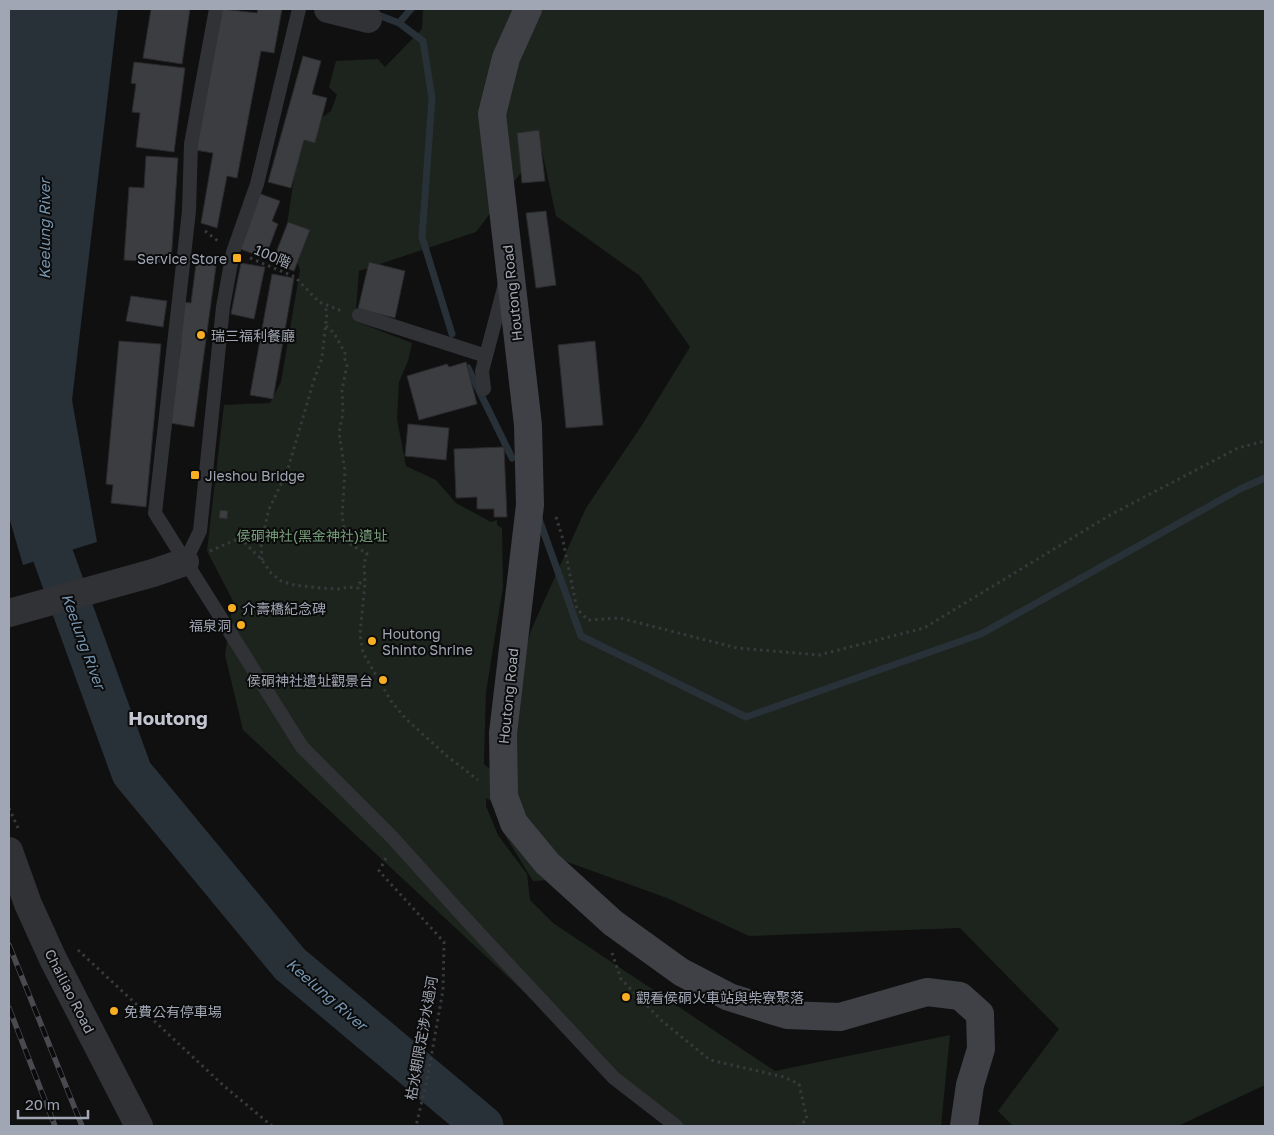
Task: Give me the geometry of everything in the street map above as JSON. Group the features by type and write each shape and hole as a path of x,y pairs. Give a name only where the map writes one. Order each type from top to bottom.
{"street":[{"name":"Houtong Road","path":"528,9 506,58 492,114 528,425 530,505 502,733 504,796 514,823 547,863 613,923 681,972 729,997 787,1015 840,1017 928,992 960,996 980,1014 981,1048 970,1085 964,1126"},
{"path":"334,10 368,20"},
{"path":"9,613 153,573 185,562"},
{"name":"Chailiao Road","path":"14,840 28,904 53,959 139,1126"}],"lane":[{"path":"216,9 191,144 189,211 154,512 302,747 391,836 614,1078 676,1126"},
{"path":"185,562 200,532 222,307 233,252 257,184 299,9"},
{"path":"484,389 482,371 509,267"},
{"path":"359,315 486,356"}],"path":[{"name":"100階","path":"189,211 207,234 233,252 295,277 324,305 327,312 326,326"},
{"path":"262,560 261,543 264,527 269,509 287,472 322,358 326,326"},
{"path":"326,326 334,333 345,353 344,357 347,365 342,390 343,413 339,433 345,471 342,516 345,533 349,542 352,546 367,553 364,564 365,583 360,634 363,653 391,701 406,719 447,756 481,783 504,796"},
{"path":"553,509 562,536 577,608 588,620 620,618 736,648 819,655 924,628 1110,515 1238,448 1265,441"},
{"path":"185,562 240,538 272,573 281,580 294,584 338,589 358,588 359,583 365,583"},
{"path":"9,808 14,840"},
{"name":"枯水期限定涉水過河","path":"379,871 444,942 443,990 428,1080 416,1126"},
{"path":"71,944 224,1086 272,1126"},
{"path":"612,952 621,979 662,1021 710,1060 784,1076 799,1084 807,1119 799,1126"}],"green space":[{"name":"侯硐神社(黑金神社)遺址","path":"423,9 1265,9 1265,1085 1178,1126 1013,1126 998,1111 1059,1029 960,928 749,936 667,898 526,847 553,880 533,881 500,827 498,805 486,798 486,806 498,835 527,874 530,900 553,923 775,1071 950,1035 941,1126 668,1126 243,730 225,655 233,601 207,551 224,405 270,403 281,382 300,270 286,231 301,133 331,111 337,95 329,87 336,61 378,59 385,67 422,29","holes":["541,146 556,216 640,276 690,347 642,425 586,508 531,630 495,773 484,764 484,759 486,692 503,587 502,528 497,525 497,520 491,522 456,503 436,480 406,466 397,419 399,382 408,361 412,343 355,321 359,271 476,232"]}],"water":[{"path":"9,9 118,9 72,400 97,542 23,565 9,517"}],"building":[{"path":"151,9 190,9 182,64 143,58"},
{"path":"222,9 257,13 258,9 282,9 274,53 261,51 237,178 227,176 217,228 201,223 213,153 195,150"},
{"path":"303,56 321,61 312,94 327,98 315,143 304,140 291,188 268,182"},
{"path":"134,62 185,68 174,152 136,147 140,113 132,112 136,84 131,83"},
{"path":"539,130 545,181 522,183 517,133"},
{"path":"146,156 178,158 171,263 124,260 129,187 144,188"},
{"path":"258,193 280,201 272,221 278,224 265,258 240,249"},
{"path":"546,211 556,285 536,288 526,213"},
{"path":"288,222 310,230 294,271 272,263"},
{"path":"197,256 217,259 194,427 170,423 181,344 175,343 181,302 191,303"},
{"path":"369,262 405,271 395,318 358,309"},
{"path":"241,263 265,267 254,319 231,314"},
{"path":"272,274 294,278 273,399 250,395"},
{"path":"131,296 167,301 163,327 126,321"},
{"path":"119,341 161,344 146,507 111,503 113,485 106,484"},
{"path":"595,341 603,425 566,428 558,345"},
{"path":"466,362 477,404 419,420 407,376 447,364 449,367"},
{"path":"408,424 449,428 446,460 405,456"},
{"path":"504,447 507,517 494,517 494,509 477,509 477,497 456,498 454,449"},
{"path":"220,510 228,511 227,519 219,518"}],"waterway":[{"path":"399,23 411,9"},
{"path":"373,13 399,23 423,41 432,98 422,237 452,334"},
{"path":"468,368 512,458"},
{"path":"539,519 581,636 746,717 981,634 1240,489 1265,478"},
{"name":"Keelung River","path":"43,501 43,528 132,773 290,964 483,1126"}],"railway":[{"path":"9,945 82,1126"},
{"path":"9,1008 55,1126"}],"place":[{"name":"Service Store","path":"237,258"},
{"name":"瑞三福利餐廳","path":"201,335"},
{"name":"Jieshou Bridge","path":"195,475"},
{"name":"介壽橋紀念碑","path":"232,608"},
{"name":"福泉洞","path":"241,625"},
{"name":"Houtong Shinto Shrine","path":"372,641"},
{"name":"侯硐神社遺址觀景台","path":"383,680"},
{"name":"觀看侯硐火車站與柴寮聚落","path":"626,997"},
{"name":"免費公有停車場","path":"114,1011"}],"district":[{"name":"Houtong","path":"168,717"}]}
